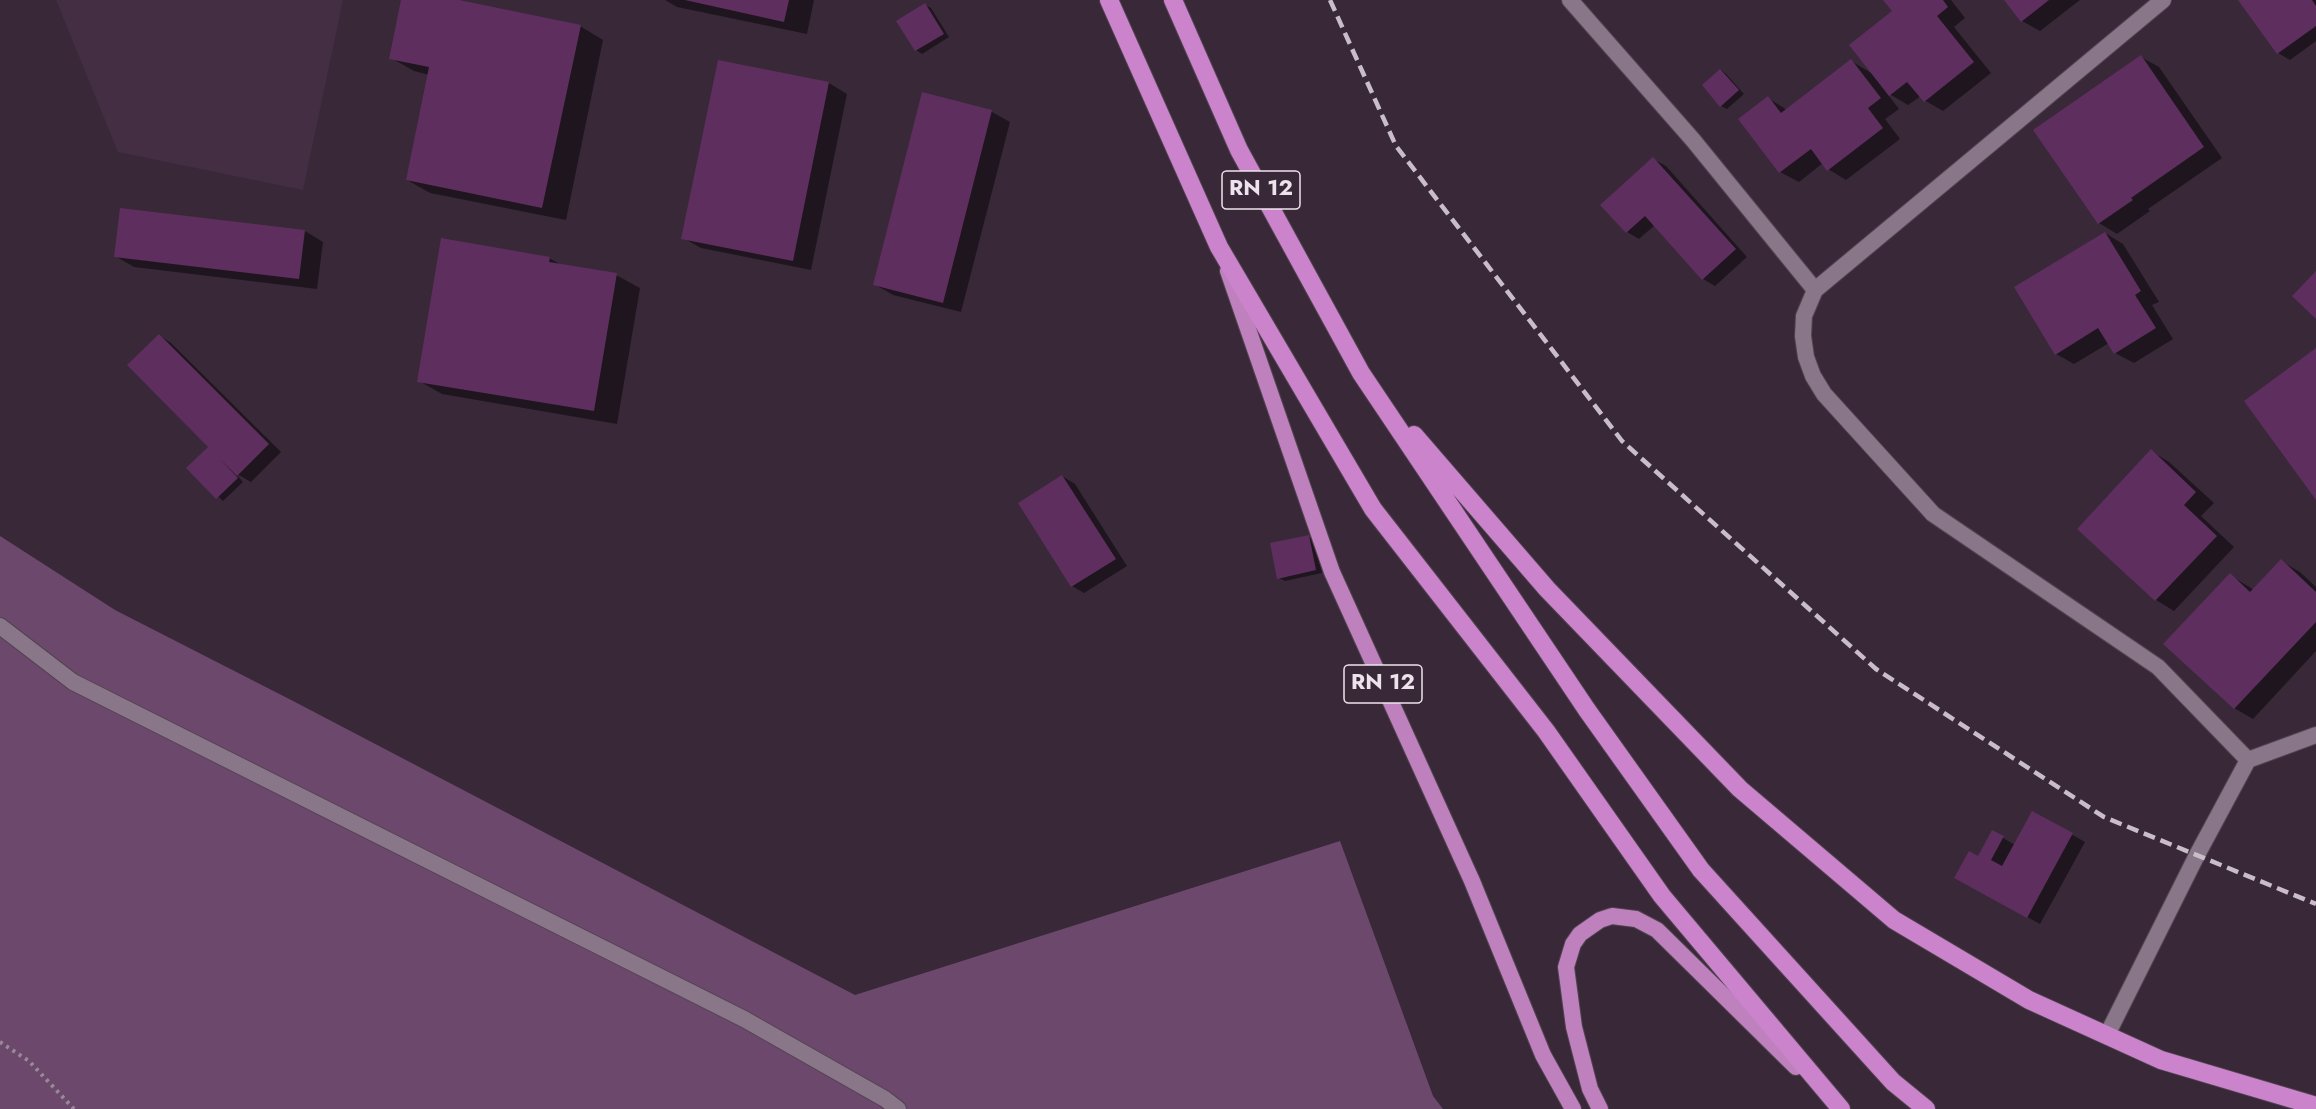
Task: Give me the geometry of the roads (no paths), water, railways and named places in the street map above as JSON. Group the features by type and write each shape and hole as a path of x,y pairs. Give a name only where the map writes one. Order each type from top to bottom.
{"highway":[{"name":"RN 12","path":"1109,0 1220,248 1332,572 1472,881 1543,1055 1573,1109"},
{"name":"RN 12","path":"1173,0 1239,150 1361,374"},
{"path":"1220,248 1372,509 1545,730 1662,896 1840,1109"},
{"path":"1361,374 1547,589 1740,789 1894,920 2029,1000 2161,1060 2316,1106"},
{"path":"1361,374 1587,710 1701,870 1893,1082 1926,1109"},
{"path":"1600,1109 1590,1089 1574,1028 1566,968 1573,944 1589,926 1606,918 1624,916 1647,923 1657,930 1840,1109"}],"street":[{"path":"1570,0 1693,140 1815,290"},
{"path":"2163,0 1815,290 1804,316 1803,336 1806,357 1813,376 1824,394 1934,514 2158,668 2248,760"},
{"path":"0,626 73,682 744,1019 885,1099 898,1109"},
{"path":"2107,1035 2197,855 2248,760 2316,735"}],"railway":[{"path":"1330,0 1396,146 1622,441 1876,669 2104,817 2316,904"}]}
